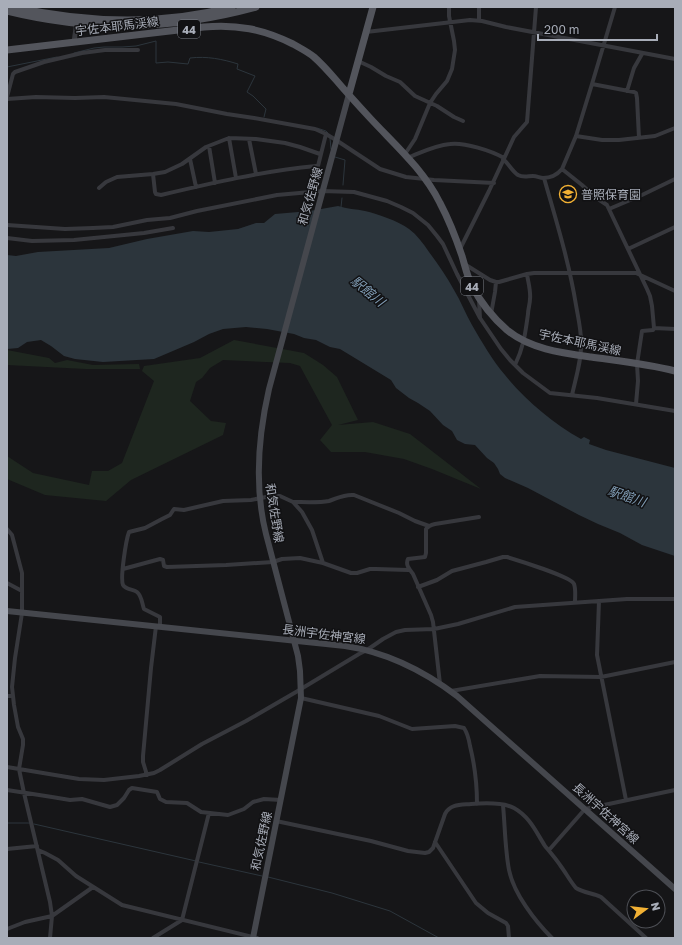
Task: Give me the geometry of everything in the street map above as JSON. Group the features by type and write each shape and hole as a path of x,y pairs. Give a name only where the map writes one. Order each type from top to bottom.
{"main road":[{"name":"宇佐本耶馬渓線","path":"13,7 105,26 145,25 193,21 231,9 256,7"},
{"path":"349,94 373,7"},
{"path":"230,26 231,9"},
{"name":"宇佐本耶馬渓線","path":"7,11 36,18 77,21"},
{"name":"宇佐本耶馬渓線","path":"7,50 204,27 230,26 261,31 299,47 318,60 407,156 425,179 441,203 460,250 470,282 479,298 491,314 508,330 524,340 542,348 581,356 675,371"},
{"name":"和気佐野線","path":"254,938 301,698 299,662 264,528 258,471 261,428 269,389 349,94"},
{"name":"長洲宇佐神宮線","path":"7,611 345,646 378,653 422,673 450,691 675,889"}],"street":[{"path":"449,7 454,46 452,70 447,81 430,103 407,156 412,156 450,144 456,144 484,149 504,158 513,171 520,176 544,178 553,176 562,169 576,136 615,7"},
{"path":"479,7 479,20"},
{"path":"460,250 494,182 514,137 525,125 528,119 536,7"},
{"path":"366,32 479,20 642,54 675,59"},
{"path":"74,42 77,21"},
{"path":"138,50 105,50 44,62 19,70 13,74 7,98 104,97 176,104 315,129 336,140 380,169 406,177 494,182"},
{"path":"627,90 634,68 642,54"},
{"path":"358,61 400,82 415,96 437,106 463,121"},
{"path":"592,84 634,92 637,96 639,138"},
{"path":"576,136 611,141 661,134 675,128"},
{"path":"153,174 155,192 158,195 256,174 318,166 326,134"},
{"path":"99,188 106,182 117,177 165,172 177,167 203,149 229,138 285,143 300,146 320,154"},
{"path":"229,138 236,178"},
{"path":"249,139 256,174"},
{"path":"209,146 215,183"},
{"path":"190,159 196,187"},
{"path":"562,169 595,197 606,204 609,209 650,296 654,328"},
{"path":"544,178 570,273 581,330 581,356 572,395"},
{"path":"609,209 675,179"},
{"path":"7,224 65,229 113,227 147,220 170,218 277,195 322,192 354,192 373,197 387,201 413,213 422,219 433,230 443,244 480,318 501,349 531,380 550,393 598,398 675,411"},
{"path":"628,249 675,227"},
{"path":"7,238 32,241 74,240 144,233 174,228"},
{"path":"464,264 496,282 526,274 639,273 675,291"},
{"path":"515,365 520,355 524,340 530,300 526,274"},
{"path":"491,314 496,282"},
{"path":"479,298 480,318"},
{"path":"636,404 638,381 637,364 642,331 653,330 654,328 675,329"},
{"path":"293,502 327,501 346,494 354,495 429,526 479,517"},
{"path":"147,775 142,756 151,668 160,617 144,609 141,598 137,592 124,585 124,554 130,532 144,528 170,515 174,509 184,510 223,501 260,499 276,496 293,502 302,512 311,526 323,563"},
{"path":"408,570 408,559 425,557 426,530 429,526"},
{"path":"7,529 12,535 22,573 22,613 12,687 14,705 23,740 19,769 50,902 52,916 50,938"},
{"path":"418,587 437,580 452,571 503,556 554,573 572,581 575,585 575,602"},
{"path":"123,569 160,559 163,560 164,566 167,567 273,562 282,559 306,558 351,573 370,569 408,570 413,574 431,615 440,684"},
{"path":"7,583 22,590"},
{"path":"7,767 79,779 104,780 147,775 160,770 202,744 246,721 396,632 405,630 434,629 458,624 514,607 627,599 675,599"},
{"path":"599,601 597,655 626,800"},
{"path":"450,691 540,676 601,677 675,662"},
{"path":"7,696 13,696"},
{"path":"301,698 379,716 412,729 455,726 464,728 468,735 474,762 477,783 477,804"},
{"path":"7,790 70,800 82,799 110,807 117,805 132,788 157,792 160,799 166,802 187,803 198,811 228,815 244,809 253,802 264,799 281,800"},
{"path":"549,850 585,809 675,790"},
{"path":"276,821 422,853 428,852 433,848 444,814 448,808 477,804 504,805 514,808 526,817 536,829 576,888 580,891 601,897 646,938"},
{"path":"504,805 509,871 514,884 528,908 552,938"},
{"path":"153,938 182,920 209,813"},
{"path":"435,842 476,903 488,913 506,923 508,926 509,938"},
{"path":"7,849 38,848 58,860 76,876 122,905 254,938"},
{"path":"7,929 25,922 52,916 93,887"}],"shaded area":[{"path":"234,340 304,353 323,365 337,377 358,420 338,425 373,422 410,434 481,489 404,459 365,452 331,452 320,440 332,425 300,366 290,363 223,360 210,368 202,378 196,382 190,401 211,421 226,423 223,435 131,480 106,501 45,495 7,479 7,456 33,473 89,485 92,471 108,471 122,463 154,381 142,371 144,366 200,358"},
{"path":"7,350 49,358 55,363 67,360 93,365 139,364 140,369 86,369 7,365"}],"water":[{"name":"駅館川","path":"338,206 382,216 409,229 420,239 445,275 487,351 500,369 522,394 550,419 581,439 584,437 590,440 589,444 606,450 675,468 675,556 642,545 505,478 500,474 494,463 475,445 465,444 457,440 452,431 443,425 430,411 396,388 391,380 340,349 330,347 316,340 267,329 246,327 223,329 154,359 103,362 75,359 64,356 41,340 27,342 18,348 7,349 7,255 16,256 38,252 109,248 147,239 193,231 209,232 238,229 256,223 264,223 275,214 310,211"}],"waterway":[{"path":"74,53 94,48 136,46 156,41 156,63 168,62 188,64 190,58 202,57 220,59 238,64 237,69 255,76 247,92 266,109 264,117"},
{"path":"7,67 57,57"},
{"path":"317,128 328,133"},
{"path":"330,138 331,149"},
{"path":"335,157 345,160 343,185"},
{"path":"341,207 342,198"},
{"path":"7,823 30,823"},
{"path":"34,824 196,861"},
{"path":"199,862 262,876"},
{"path":"268,877 332,893 390,911 439,938"}],"place":[{"name":"普照保育園","path":"568,194"}]}
